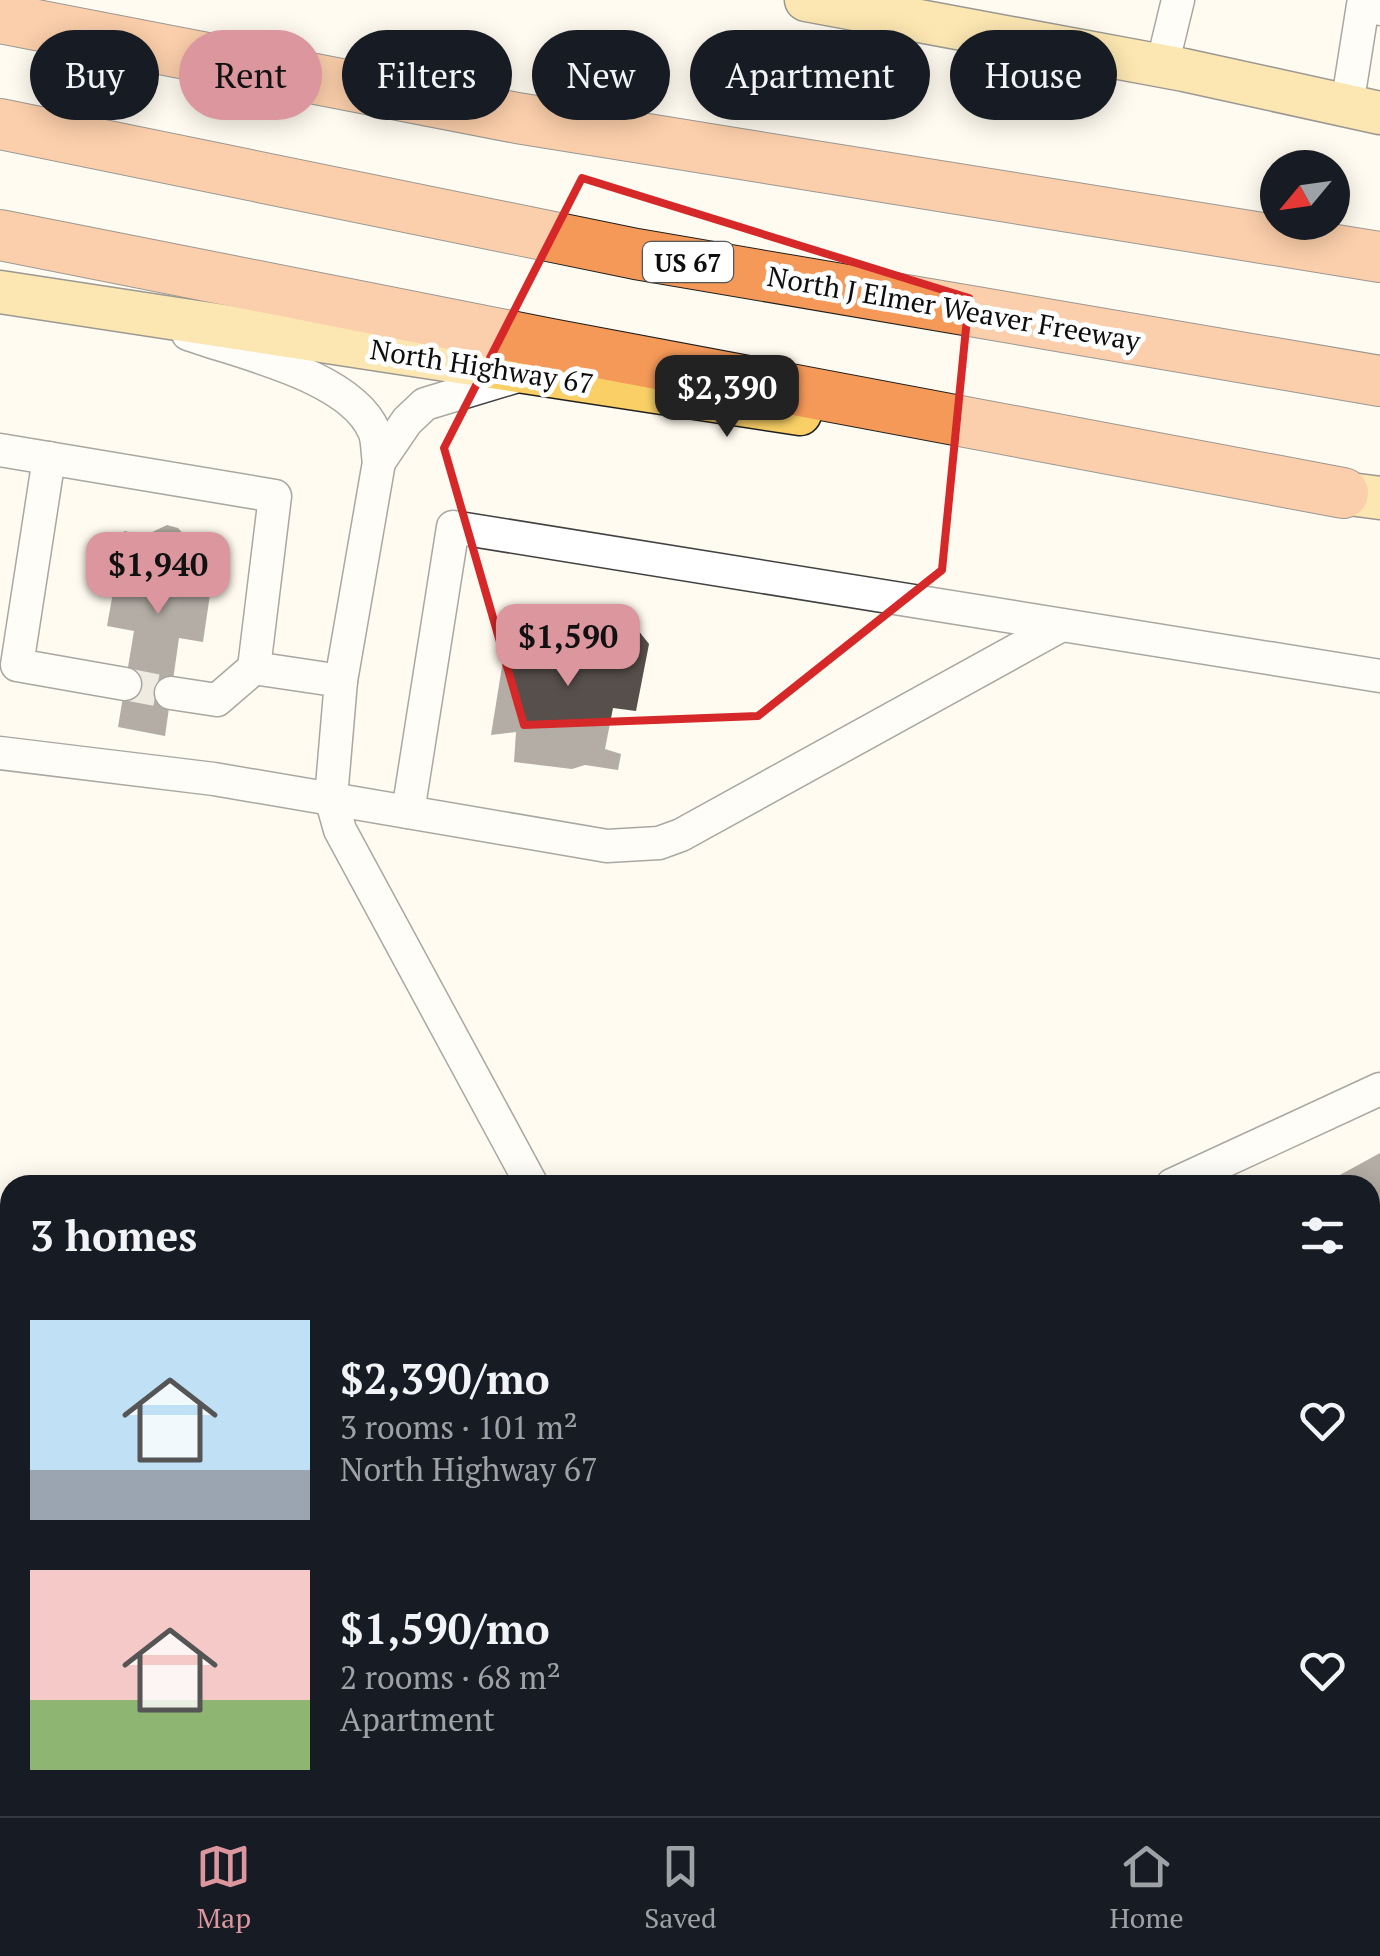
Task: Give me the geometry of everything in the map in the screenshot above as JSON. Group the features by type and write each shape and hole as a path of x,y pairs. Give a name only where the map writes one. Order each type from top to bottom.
{"highway":[{"path":"0,18 516,118 1380,257"},
{"name":"North J Elmer Weaver Freeway","path":"0,124 636,254 1380,380"},
{"path":"0,235 570,348 1362,496"}],"main road":[{"path":"806,0 1162,66 1363,109"},
{"name":"North Highway 67","path":"0,292 1362,496"}],"lane":[{"path":"1162,66 1178,0"},
{"path":"1363,109 1363,5 1380,9"},
{"path":"122,311 329,384 355,404 374,432 378,462 341,681 331,798 340,830 527,1175"},
{"path":"378,462 424,404 528,373"},
{"path":"0,450 275,496 254,668 217,700 171,692"},
{"path":"49,458 17,665 125,684"},
{"path":"408,812 452,527 1380,676"},
{"path":"0,754 214,779 606,846 659,843 681,835 1060,626"},
{"path":"254,668 341,681"},
{"path":"1194,1175 1380,1089"}],"highlighted area":[{"path":"582,178 969,298 942,570 758,716 524,725 444,448"}],"building":[{"path":"167,525 178,528 192,543 217,547 203,642 179,638 165,736 118,727 134,631 107,626 124,531 146,535"},
{"path":"551,607 575,609 576,617 634,625 649,644 636,711 613,708 605,749 621,754 618,770 514,762 516,732 491,735 508,629 535,632 535,622 549,622"},
{"path":"1380,1153 1380,1175 1340,1175"}],"tunnel":[{"path":"125,684 171,693"}]}
